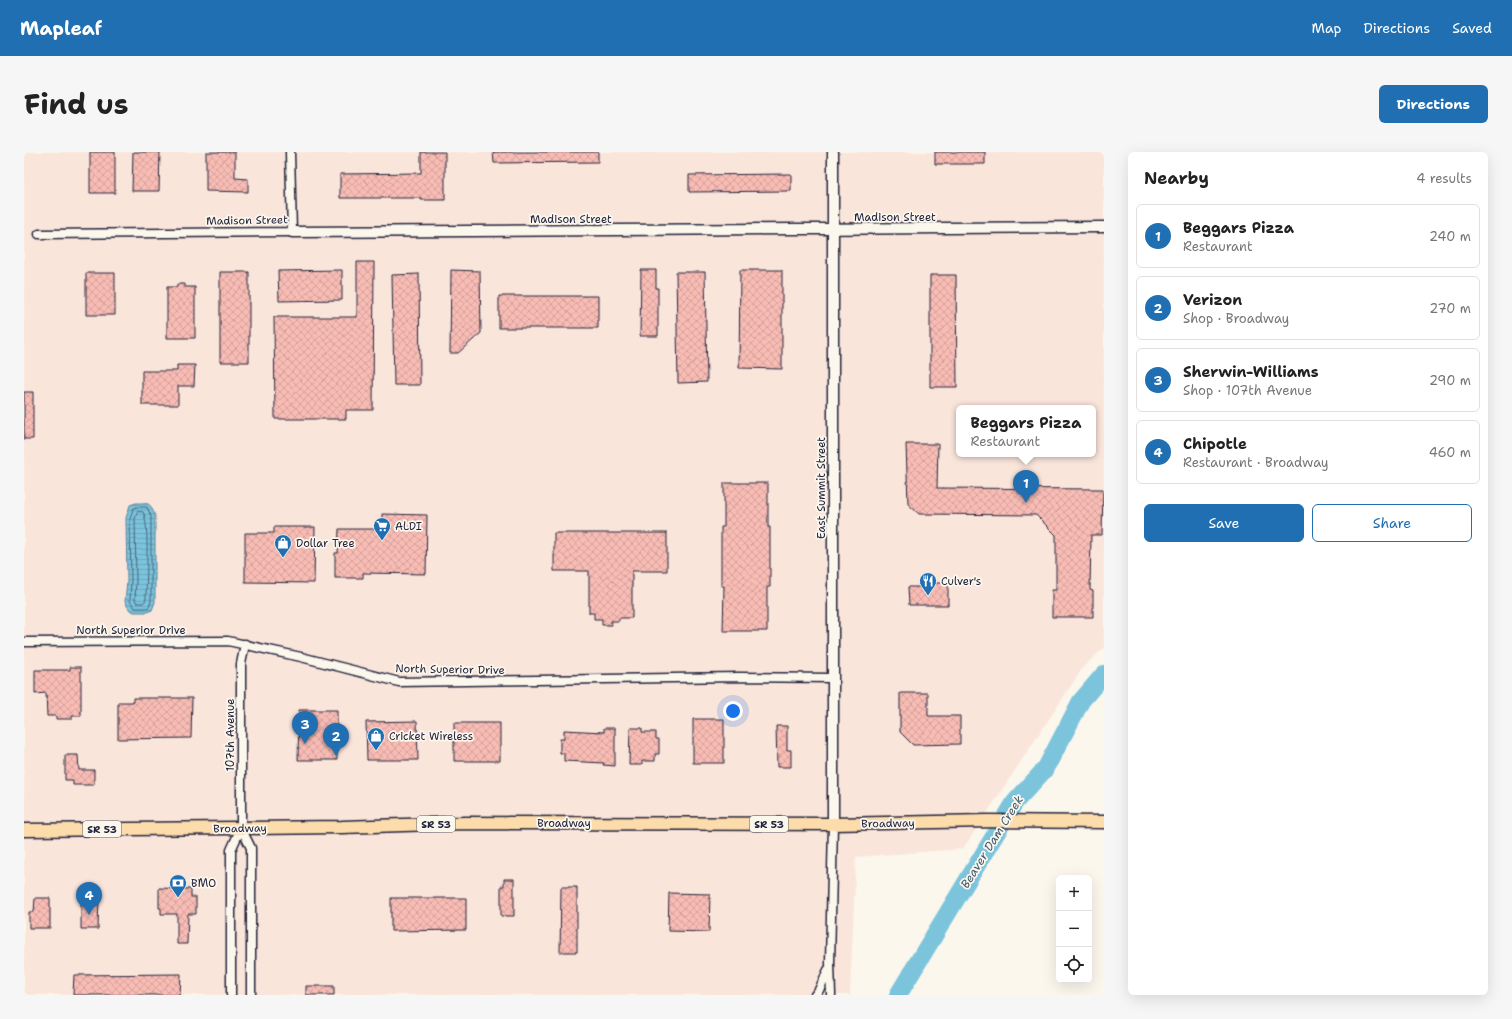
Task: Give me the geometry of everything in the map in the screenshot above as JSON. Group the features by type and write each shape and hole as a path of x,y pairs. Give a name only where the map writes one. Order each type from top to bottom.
{"main road":[{"name":"Broadway","path":"24,830 342,827 465,823 833,824 987,821 1104,822"}],"street":[{"path":"290,152 292,232"},
{"name":"East Summit Street","path":"833,152 833,824"},
{"name":"Madison Street","path":"38,234 834,230 1104,227"},
{"name":"North Superior Drive","path":"24,642 228,641 399,682 739,677 832,678"},
{"name":"107th Avenue","path":"231,995 231,850 241,828 241,664 245,644"},
{"path":"831,995 830,963 833,824"},
{"name":"107th Avenue","path":"241,828 251,848 251,995"},
{"path":"815,995 819,990 830,963"}],"shaded area":[{"path":"24,152 1104,152 1104,648 1084,666 963,849 856,857 850,995 24,995"}],"water":[{"path":"136,503 148,504 152,508 155,516 155,602 152,610 147,612 134,612 129,609 125,602 127,581 126,518 130,505"}],"building":[{"path":"90,152 115,152 115,193 90,193"},
{"path":"133,152 160,152 159,191 132,191"},
{"path":"206,152 235,152 235,178 248,179 248,192 206,191"},
{"path":"421,152 445,152 445,200 421,200 421,198 340,198 340,174 421,173"},
{"path":"493,152 598,152 598,162 494,163"},
{"path":"935,152 985,152 985,164 935,164"},
{"path":"791,174 791,191 689,192 689,175"},
{"path":"357,262 374,262 373,410 346,410 346,419 275,419 274,317 357,317"},
{"path":"342,270 342,300 279,301 278,271"},
{"path":"451,270 480,271 481,333 458,353 450,353"},
{"path":"641,270 656,270 656,288 658,288 658,336 640,336"},
{"path":"740,270 782,270 782,369 739,368"},
{"path":"220,272 249,272 249,362 220,362"},
{"path":"676,272 705,272 707,382 678,383"},
{"path":"86,273 115,273 115,315 86,315"},
{"path":"419,274 420,385 394,385 392,275"},
{"path":"930,275 956,275 957,387 930,387"},
{"path":"177,284 185,284 185,287 195,287 195,338 167,338 167,287 177,287"},
{"path":"499,296 598,296 598,328 499,328"},
{"path":"177,365 195,365 194,386 178,386 178,405 142,405 142,371 177,371"},
{"path":"24,392 33,392 33,439 24,439"},
{"path":"906,444 938,444 937,488 1103,489 1102,535 1091,535 1090,590 1093,591 1093,617 1052,617 1052,590 1056,590 1056,535 1036,515 919,514 908,504"},
{"path":"724,483 768,483 770,587 767,587 767,631 723,631 724,586 721,586 721,527 724,527"},
{"name":"ALDI","path":"382,514 427,515 426,574 363,573 363,578 335,578 335,553 338,553 339,529 382,529"},
{"path":"274,527 315,527 314,583 245,582 245,533 274,533"},
{"path":"554,533 667,533 667,571 632,571 632,618 619,618 619,621 611,621 611,625 602,625 602,619 594,619 594,613 589,613 589,571 554,571"},
{"name":"Culver's","path":"928,583 948,583 948,605 909,605 908,587 928,587"},
{"path":"70,667 81,667 81,716 72,716 72,719 56,719 56,716 47,716 46,693 35,694 35,670 70,670"},
{"path":"900,693 928,693 928,716 960,716 960,744 913,745 900,732"},
{"path":"133,698 192,698 191,738 118,739 118,702 133,702"},
{"path":"299,710 337,710 337,760 298,760"},
{"path":"693,719 724,719 724,763 693,763"},
{"path":"417,721 418,760 367,760 366,722"},
{"path":"454,723 500,723 500,761 454,761"},
{"path":"776,726 787,726 787,750 791,750 791,767 777,767"},
{"path":"604,728 615,728 615,766 603,765 604,763 564,761 564,753 560,753 560,739 564,739 564,730 604,732"},
{"path":"630,728 642,728 642,732 656,732 656,739 659,739 659,754 655,754 655,761 642,761 642,765 629,765"},
{"path":"65,755 78,755 79,770 94,770 94,785 73,785 73,780 65,780"},
{"path":"504,879 514,879 514,916 501,916 501,886 504,886"},
{"path":"561,887 577,887 577,952 560,952"},
{"path":"159,888 191,889 191,897 196,897 196,914 188,914 187,944 177,944 177,914 161,914 161,908 159,908"},
{"path":"669,893 710,894 709,932 668,931"},
{"path":"81,897 99,897 98,929 81,929"},
{"path":"35,898 50,898 50,928 29,928 29,912 34,912"},
{"path":"391,898 466,898 466,930 391,931"},
{"path":"181,974 180,995 73,995 74,975"},
{"path":"306,986 334,986 334,995 306,995"}],"waterway":[{"name":"Beaver Dam Creek","path":"898,995 1015,802 1046,768 1081,701 1104,674"}],"place":[{"name":"Beggars Pizza","path":"1026,503"},
{"name":"ALDI","path":"382,541"},
{"name":"Dollar Tree","path":"283,558"},
{"name":"Culver's","path":"928,596"},
{"name":"Sherwin-Williams","path":"305,744"},
{"name":"Cricket Wireless","path":"376,751"},
{"name":"Verizon","path":"336,756"},
{"name":"BMO","path":"178,898"},
{"name":"Chipotle","path":"89,915"}]}
